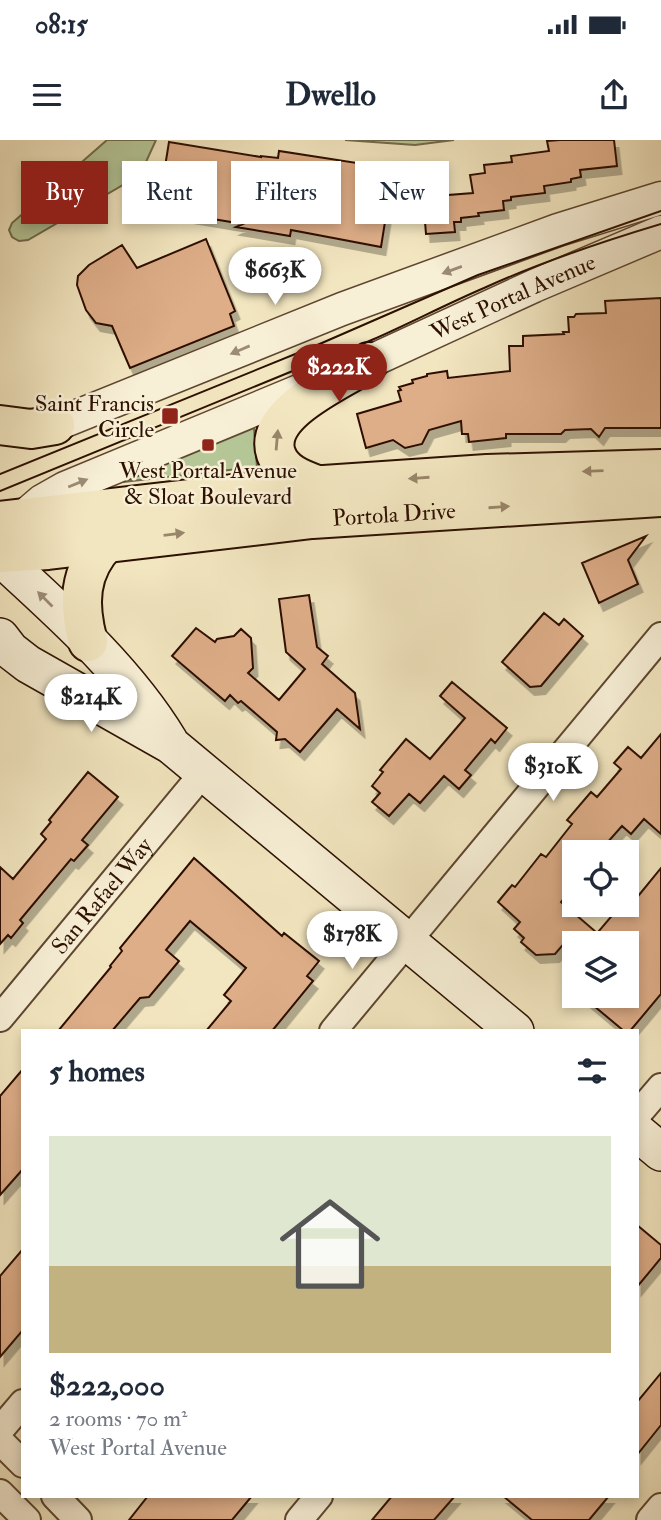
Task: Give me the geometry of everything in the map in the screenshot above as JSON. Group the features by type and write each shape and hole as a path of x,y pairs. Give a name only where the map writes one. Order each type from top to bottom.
{"main road":[{"path":"317,485 297,477 282,465 275,448 276,432 290,411 369,362"},
{"path":"0,425 31,429 55,425"},
{"name":"Portola Drive","path":"7,529 317,485 487,474 661,470"},
{"name":"Portola Drive","path":"0,555 313,519 661,497"},
{"path":"0,665 54,680 85,684 92,679 100,664 82,612 81,591 92,561 107,542"},
{"path":"0,555 142,699 171,745"},
{"path":"0,637 18,657 54,680 171,745 513,1029"},
{"path":"639,1134 661,1152"}],"street":[{"name":"West Portal Avenue","path":"55,425 342,309 558,230 661,198"},
{"name":"West Portal Avenue","path":"7,529 42,501 65,488 369,362 523,291 661,232"},
{"path":"335,1029 661,636"},
{"name":"San Rafael Way","path":"0,1018 204,772"},
{"path":"639,1113 661,1087"},
{"path":"0,1430 21,1405"},
{"path":"0,1441 21,1462"},
{"path":"0,1493 27,1520"},
{"path":"57,1498 78,1520"},
{"path":"299,1520 317,1498"},
{"path":"650,1520 661,1507"}],"green space":[{"path":"107,140 156,140 146,161 122,161 122,185 108,194 108,161 83,161"},
{"path":"345,140 454,140 415,145"},
{"path":"21,215 21,224 56,224 28,240 19,241 12,237 9,230"},
{"path":"254,428 257,467 123,482"}],"building":[{"path":"614,140 617,166 580,170 581,177 571,179 571,182 544,186 545,193 511,197 511,200 503,201 504,210 461,218 461,222 454,222 455,232 426,234 425,224 449,224 449,195 473,193 470,175 485,173 484,165 512,162 511,156 549,151 547,141"},
{"path":"169,142 261,157 278,158 279,151 355,163 355,224 385,224 381,247 291,230 290,236 236,227 243,224 341,224 341,161 231,161 231,222 217,220 217,161 166,161"},
{"path":"206,239 235,311 230,314 234,326 130,368 112,326 96,323 86,310 77,285 78,276 89,265 122,245 137,268"},
{"path":"661,298 661,428 605,428 599,437 591,429 565,430 561,434 506,434 506,438 469,442 468,434 462,434 461,421 429,430 422,444 405,448 393,440 366,448 357,414 401,401 399,387 413,383 412,380 447,371 448,378 510,371 509,346 523,346 523,336 569,332 568,317 574,317 576,314 606,313 605,301"},
{"path":"646,536 628,560 638,584 599,603 582,563"},
{"path":"309,595 317,647 328,656 322,664 355,693 360,729 337,709 300,752 285,739 276,740 277,732 241,701 238,703 230,695 225,701 172,656 196,628 215,642 217,639 234,636 241,629 251,638 253,668 248,673 279,700 305,669 286,652 279,599"},
{"path":"544,613 559,625 564,619 583,636 541,686 530,687 502,662"},
{"path":"452,682 507,728 495,743 491,739 465,770 471,775 459,789 444,776 420,803 409,794 389,816 372,802 380,793 372,786 383,772 380,770 406,739 430,759 465,718 440,696"},
{"path":"661,734 661,834 644,819 631,834 622,826 610,840 562,840 562,917 578,917 595,931 562,931 562,946 555,954 536,955 521,942 524,938 514,929 520,922 498,902 512,885 515,887 541,854 546,857 572,824 567,820 591,792 597,797 621,769 614,763 628,747 641,758"},
{"path":"88,772 118,797 82,840 88,845 74,861 71,859 20,920 23,923 11,938 8,935 0,944 0,867 13,879 46,839 41,834 51,822 49,820"},
{"path":"194,858 282,936 284,933 319,961 307,976 313,981 274,1029 208,1029 231,1001 224,995 246,968 190,921 166,950 179,961 149,997 140,998 114,1029 60,1029 111,967 122,951 120,948"},
{"path":"661,868 661,994 632,1029 622,1029 596,1008 639,1008 639,931 599,931 611,917 639,917 639,895"},
{"path":"21,1071 21,1171 0,1195 0,1096"},
{"path":"639,1227 661,1245 661,1258 639,1285"},
{"path":"21,1251 21,1332 0,1357 0,1276"},
{"path":"661,1373 661,1425 639,1452 639,1400"},
{"path":"146,1498 250,1498 232,1520 129,1520"},
{"path":"390,1498 453,1498 434,1520 372,1520"},
{"path":"505,1498 607,1498 589,1520 532,1520"}],"tram line":[{"path":"0,474 315,346 478,275 661,211"},
{"path":"0,491 360,345 527,270 661,224"}],"place":[{"name":"Saint Francis Circle","path":"170,416"},
{"name":"West Portal Avenue & Sloat Boulevard","path":"208,445"}]}
